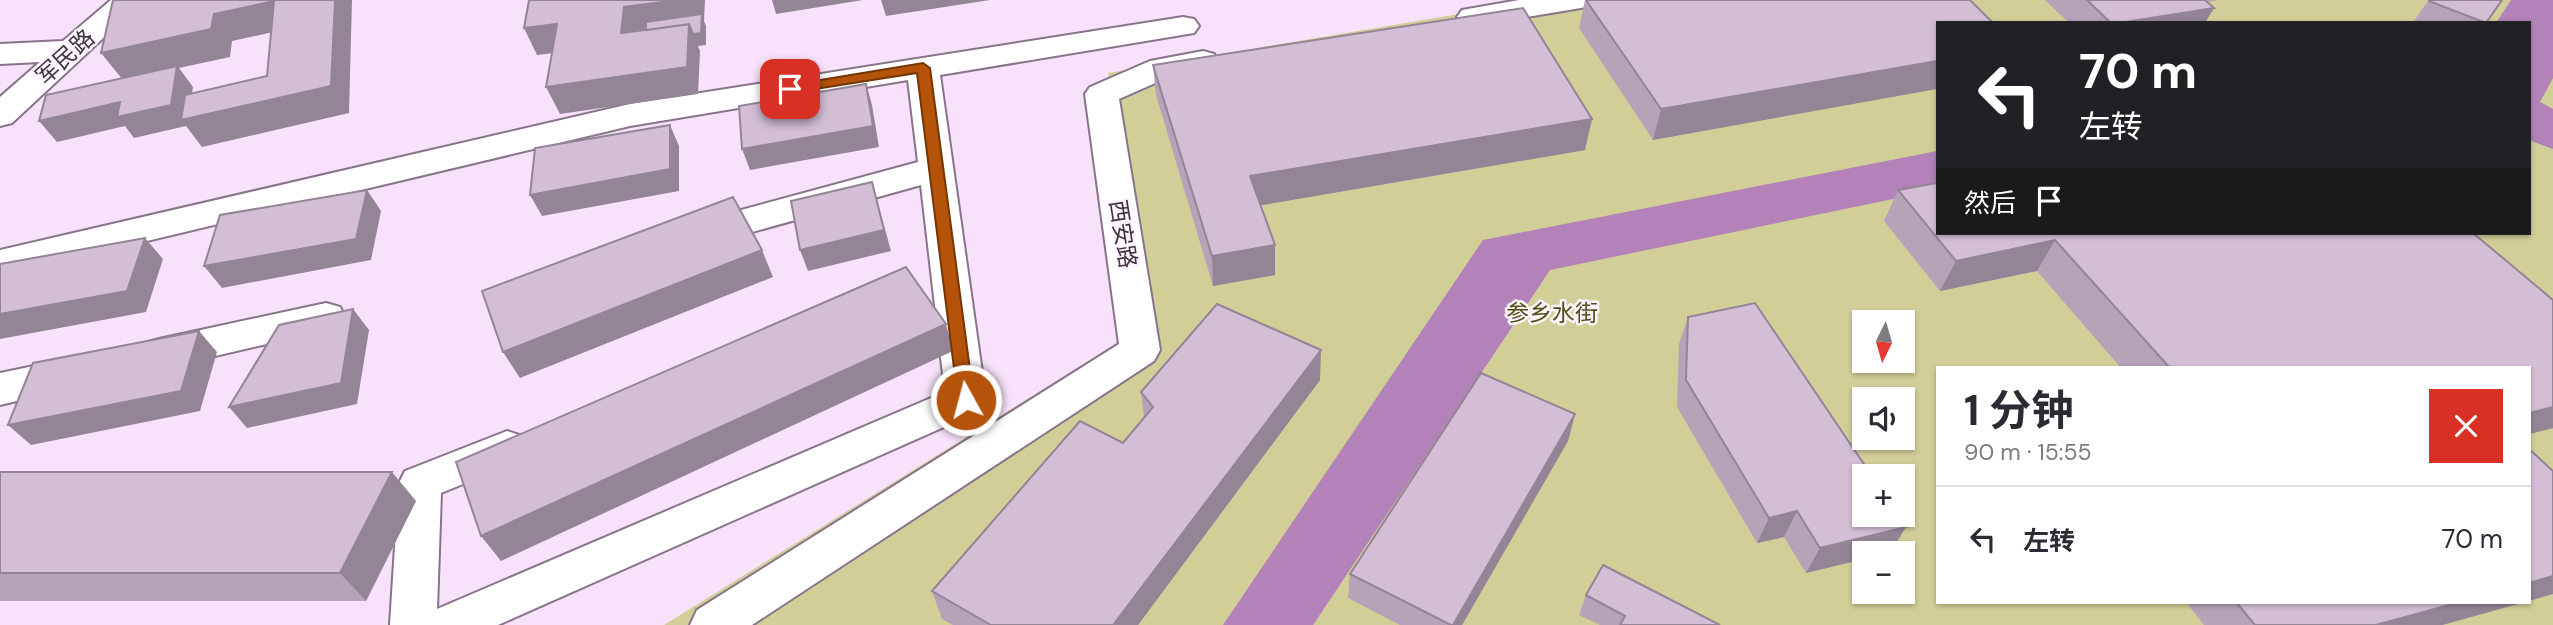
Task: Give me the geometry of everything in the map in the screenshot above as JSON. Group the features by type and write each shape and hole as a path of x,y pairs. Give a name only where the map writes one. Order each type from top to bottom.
{"street":[{"name":"军民路","path":"0,115 129,0"},
{"path":"1451,20 1574,0"},
{"path":"0,263 631,115 923,68 1178,13 1161,68"},
{"path":"0,54 72,51"},
{"name":"西安路","path":"713,625 1140,350 1102,94 1161,68 1230,57"},
{"path":"449,625 966,400 923,68"},
{"path":"657,245 936,169"},
{"path":"911,286 950,271"},
{"path":"0,389 343,313"},
{"path":"413,625 400,483 537,436"}],"green space":[{"name":"参乡水街","path":"1542,0 2553,0 2553,625 664,625 1145,326 1108,73"}],"shaded area":[{"path":"2511,0 2553,0 2553,78 2540,102 2553,109 2553,149 2531,141 2531,21 2497,21"},
{"path":"1936,151 1936,190 1550,270 1313,625 1223,625 1483,240"}],"building":[{"path":"113,0 335,0 331,86 181,120 185,95 267,76 274,1 214,14 211,29 101,53"},
{"path":"529,0 678,0 624,7 621,33 689,24 687,67 546,87 557,24 524,28"},
{"path":"1586,0 1970,0 1991,21 1936,21 1936,61 1661,109"},
{"path":"2087,0 2205,0 2214,8 2132,21 2109,21"},
{"path":"2502,0 2487,21 2481,21 2429,1"},
{"path":"1523,8 1592,119 1250,176 1275,245 1212,256 1153,65"},
{"path":"702,14 701,33 693,34 689,24 646,30 646,22"},
{"path":"177,66 171,105 117,117 120,102 39,121 46,95"},
{"path":"866,84 873,126 742,149 739,106"},
{"path":"670,125 670,169 530,195 535,148"},
{"path":"872,182 884,230 800,250 791,201"},
{"path":"1936,183 1936,235 2475,235 2553,300 2553,407 2531,412 2531,366 2168,366 2055,240 1956,261 1898,190"},
{"path":"367,190 356,239 204,266 220,215"},
{"path":"733,197 762,250 503,352 482,291"},
{"path":"145,238 127,291 0,314 0,264"},
{"path":"906,267 946,324 481,536 456,462"},
{"path":"1755,303 1864,464 1852,464 1852,527 1906,527 1820,548 1797,511 1769,518 1686,380 1688,317"},
{"path":"1217,304 1321,350 1113,625 991,625 932,591 1080,421 1123,443 1153,407 1141,392"},
{"path":"353,309 341,383 229,407 279,325"},
{"path":"199,331 181,391 8,425 33,363"},
{"path":"1481,373 1575,414 1451,625 1350,574"},
{"path":"2531,451 2553,471 2553,576 2531,582"},
{"path":"0,472 392,472 340,573 0,573"},
{"path":"1603,565 1720,625 1620,625 1625,616 1586,595"},
{"path":"2238,604 2453,604 2376,625 2255,625"}],"route":[{"path":"790,89 923,68 966,400"}]}
